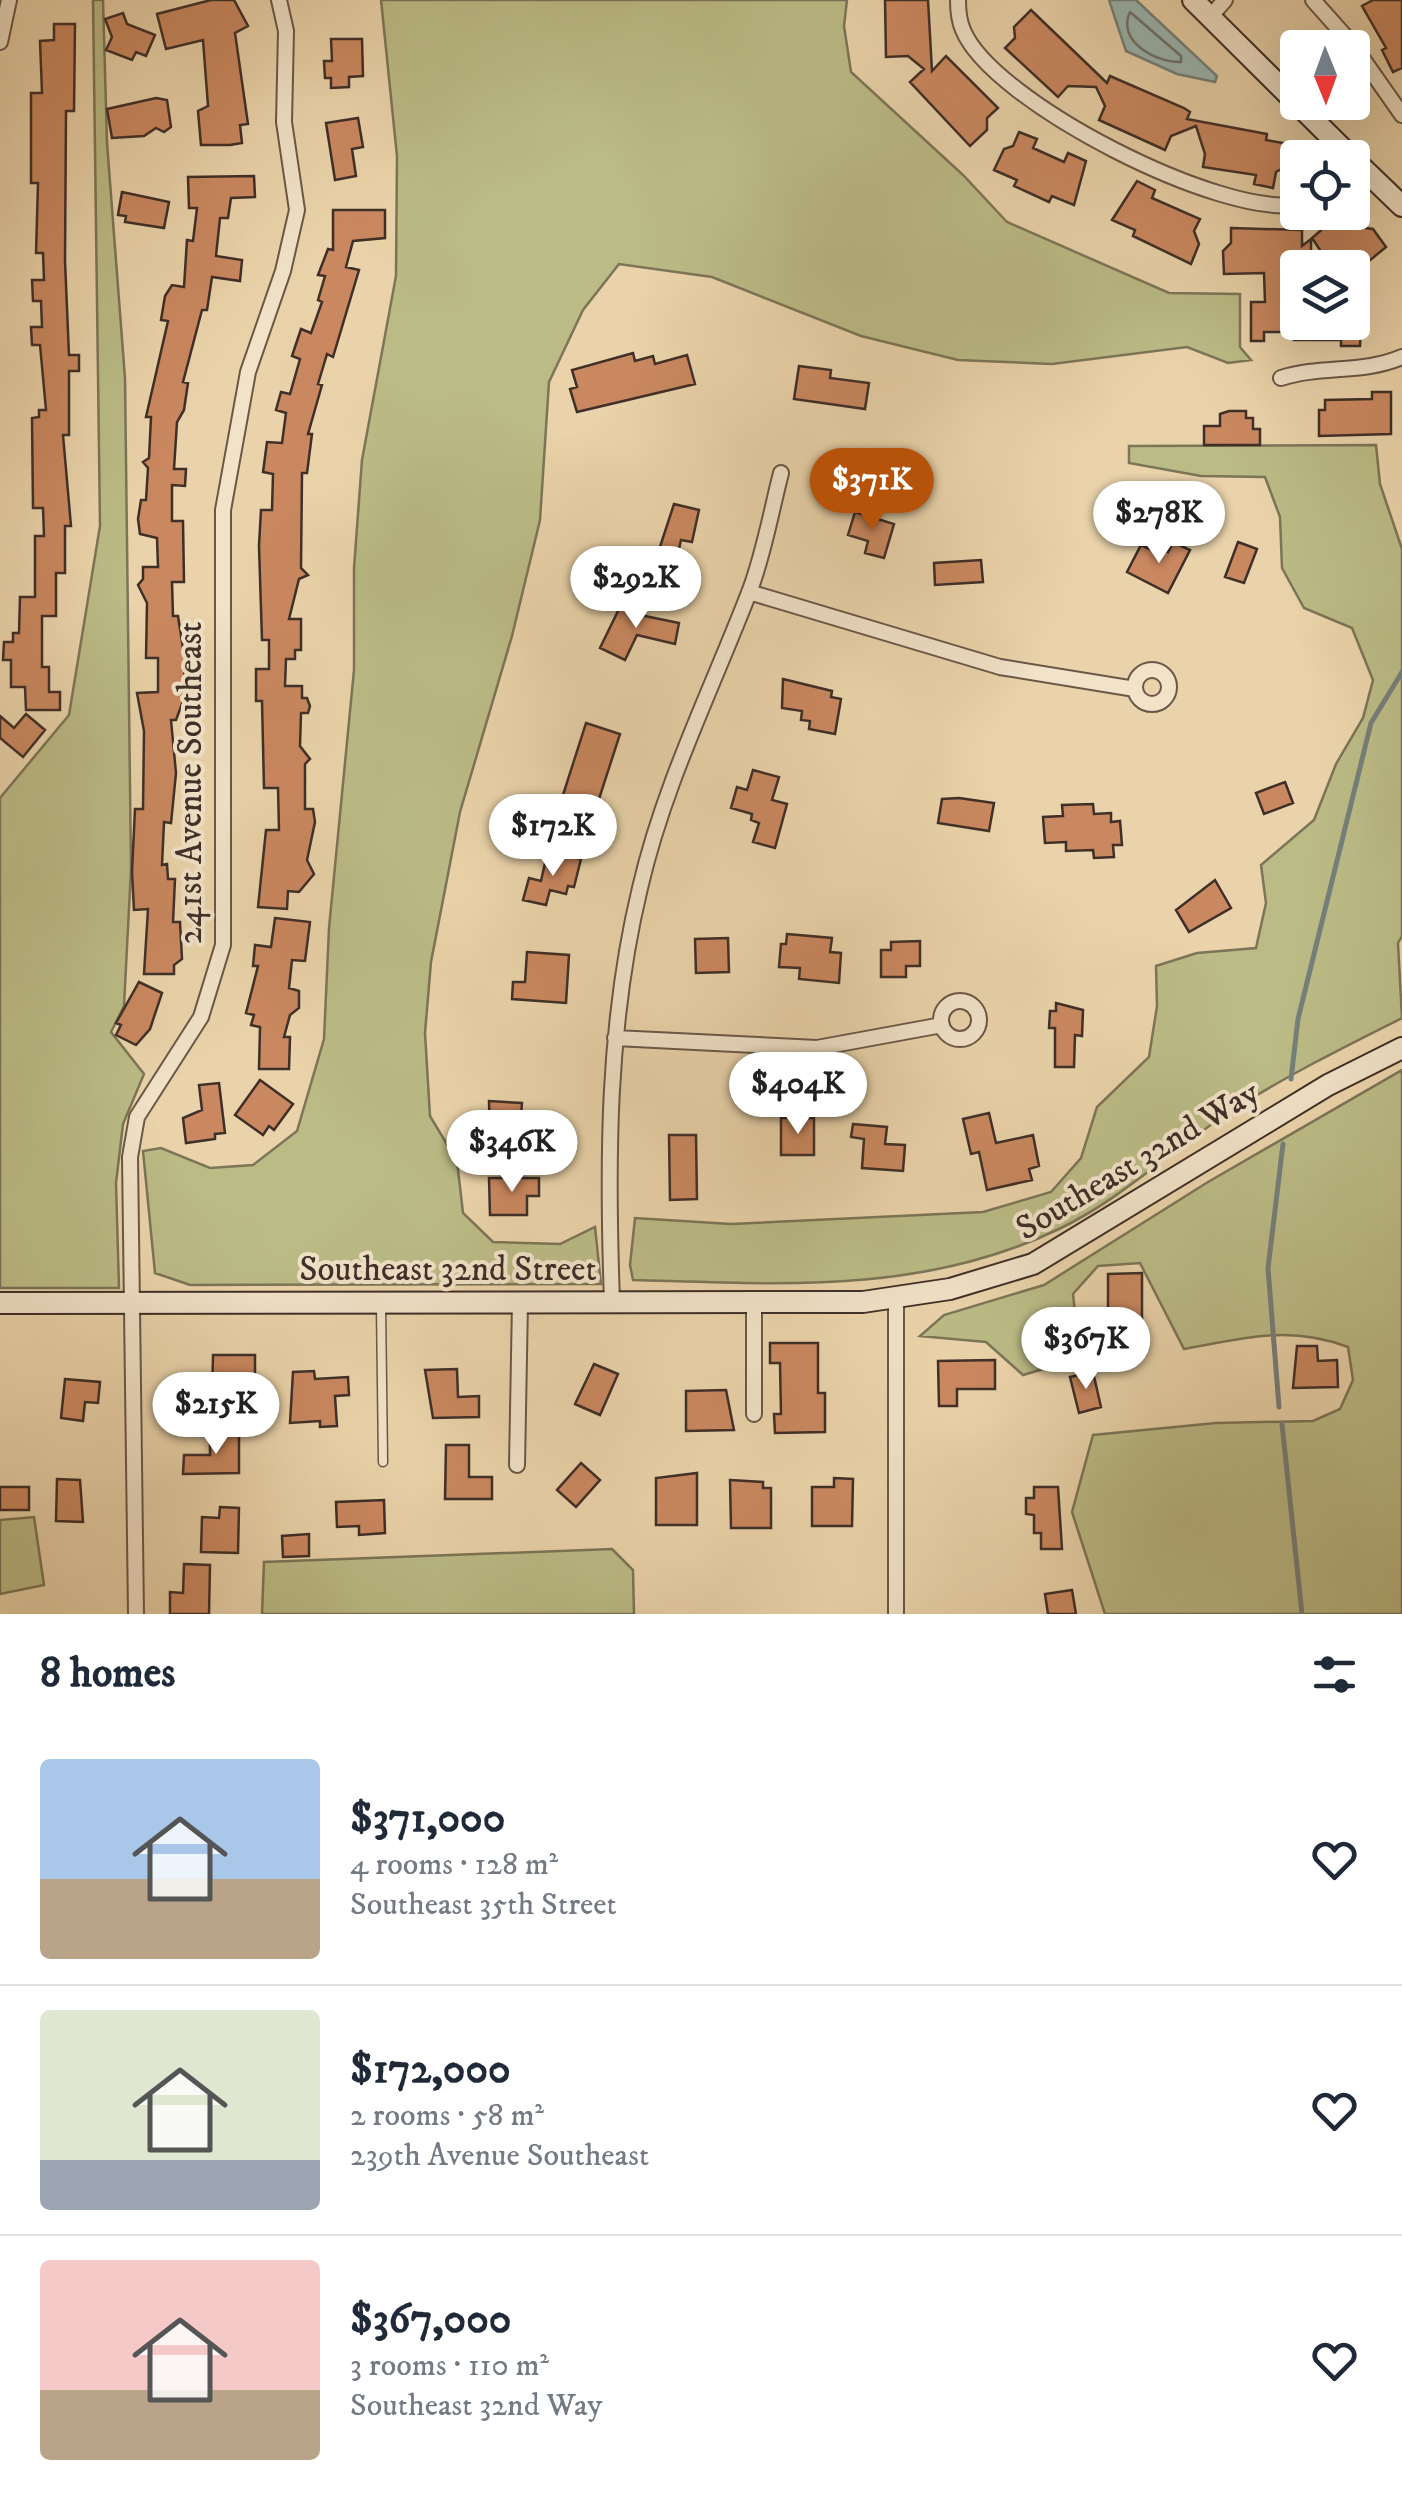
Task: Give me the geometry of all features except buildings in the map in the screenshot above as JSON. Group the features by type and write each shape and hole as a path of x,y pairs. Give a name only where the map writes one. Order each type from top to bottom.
{"street":[{"path":"0,42 9,0"},
{"name":"241st Avenue Southeast","path":"136,1614 134,1303 129,1182 136,1118 202,1017 223,945 223,510 248,372 283,271 297,210 284,122 286,31 280,0"},
{"path":"958,0 963,31 976,50 1050,117 1171,175 1248,203 1280,204"},
{"path":"1193,0 1334,140"},
{"path":"1210,17 1225,0"},
{"path":"1313,0 1352,45 1402,114"},
{"path":"1370,175 1402,206"},
{"path":"1280,378 1312,368 1377,367 1402,358"},
{"path":"612,1302 608,1167 614,1038 640,886 694,716 749,592 781,474"},
{"path":"749,592 1000,667 1134,688"},
{"path":"614,1038 817,1048 942,1026"},
{"name":"Southeast 32nd Way","path":"896,1298 993,1278 1066,1248 1314,1094 1402,1048"},
{"path":"896,1298 896,1614"},
{"name":"Southeast 32nd Street","path":"0,1303 754,1302 896,1298"},
{"path":"518,1465 520,1302"},
{"path":"754,1302 754,1414"}],"lane":[{"path":"380,1302 383,1462"}],"green space":[{"path":"93,0 103,0 107,143 125,378 131,869 124,1006 111,1032 144,1074 123,1124 116,1183 119,1288 0,1288 0,798 69,715 100,526"},
{"path":"381,0 847,0 844,26 851,72 963,175 1007,222 1169,293 1240,294 1240,347 1251,360 1228,363 1187,347 1052,364 958,360 861,336 712,277 619,264 583,310 549,382 540,520 512,636 460,812 431,962 425,1033 430,1116 457,1161 463,1213 493,1242 560,1244 595,1227 601,1284 190,1285 155,1273 143,1151 161,1148 210,1168 253,1165 297,1131 324,1039 329,928 354,670 354,568 362,460 396,276 397,156"},
{"path":"1376,445 1380,484 1402,549 1402,936 1398,943 1402,1018 1249,1100 1081,1217 1007,1250 955,1265 849,1281 633,1280 630,1265 635,1218 731,1224 983,1212 1051,1192 1081,1158 1097,1107 1149,1057 1157,1006 1156,966 1197,953 1256,948 1266,903 1261,865 1314,820 1336,764 1363,718 1373,680 1352,628 1304,608 1282,568 1280,517 1265,477 1201,476 1129,463 1129,446"},
{"path":"1402,1070 1402,1614 1105,1614 1072,1512 1093,1435 1216,1423 1313,1421 1340,1409 1353,1380 1348,1347 1286,1335 1184,1349 1140,1263 1098,1266 1073,1294 1080,1358 1023,1375 986,1342 920,1336 944,1315 1044,1285 1208,1182"},
{"path":"34,1517 44,1585 0,1594 0,1520"},
{"path":"612,1549 633,1570 634,1614 262,1614 264,1562"}],"water":[{"path":"1109,0 1136,0 1217,76 1215,82 1177,74 1126,51"}],"waterway":[{"path":"1291,1079 1298,1019 1371,723 1402,672"},
{"path":"1279,1407 1268,1268 1283,1144"},
{"path":"1282,1424 1302,1614"}]}
